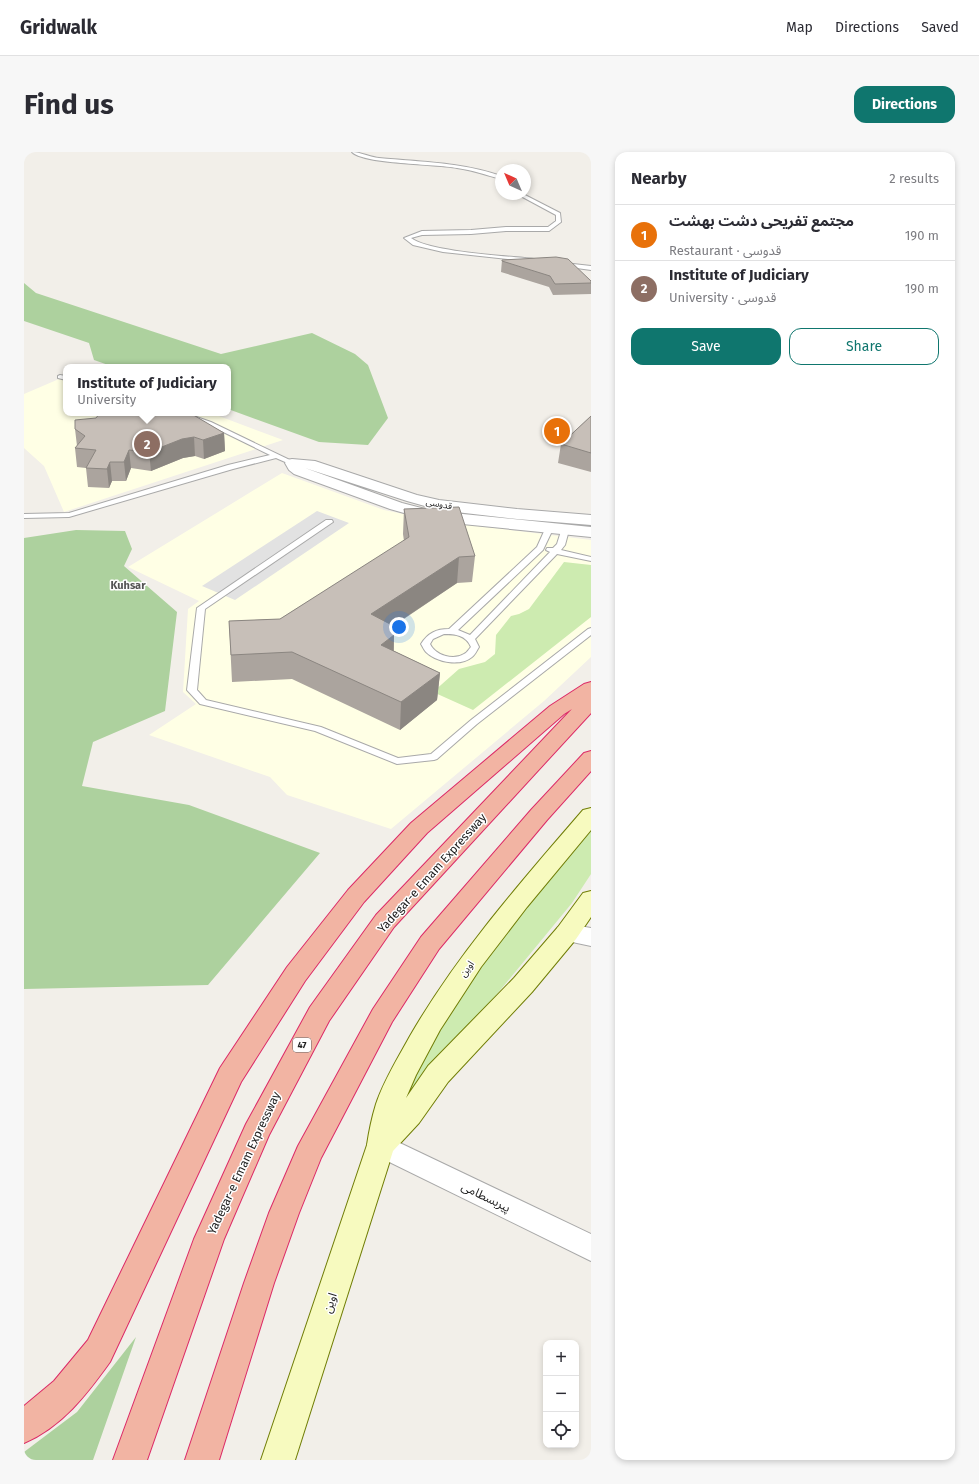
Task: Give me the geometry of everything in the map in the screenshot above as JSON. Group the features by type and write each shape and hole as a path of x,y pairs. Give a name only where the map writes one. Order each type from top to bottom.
{"highway":[{"path":"24,1426 37,1418 72,1388 99,1351 230,1076 296,974 356,896 419,828 557,710 591,688"},
{"name":"Yadegar-e Emam Expressway","path":"130,1460 209,1239 256,1132 319,1014 385,921 591,701"},
{"path":"202,1460 259,1283 284,1213 308,1155 382,1016 430,943 539,815 591,758"}],"main road":[{"name":"اوین","path":"278,1460 381,1145 388,1108 408,1065 435,1018 474,960 534,882 591,815"},
{"name":"اوین","path":"381,1145 409,1115 438,1074 523,985 579,935 591,899"}],"street":[{"name":"قدوسی","path":"292,463 310,464 412,498 439,505 517,514 591,520"},
{"path":"292,463 299,471 403,508 432,516 549,529 591,532"},
{"name":"پیربسطامی","path":"381,1145 591,1248"}],"lane":[{"path":"354,152 353,153 378,159 439,163 469,167 495,176"},
{"path":"531,200 558,214 559,222 549,229 506,229 471,232 422,233 408,238 415,244 442,250 469,254 512,257 538,262"},
{"path":"560,265 591,268"},
{"path":"187,416 209,423 292,463"},
{"path":"24,516 69,515 231,467 276,456"},
{"path":"330,522 201,608 192,690 203,702 318,729 397,761 434,757 474,722 591,631"},
{"path":"451,632 540,548 549,529"},
{"path":"471,638 555,552 561,545 565,530"},
{"path":"540,548 591,559"},
{"path":"451,632 471,638 475,647 474,651 464,658 440,658 428,650 426,646 426,641 436,634 451,632"}],"shaded area":[{"path":"63,377 63,416 219,416 283,440 64,512 44,466 24,448 24,394"},
{"path":"282,473 384,510 437,521 591,540 591,657 544,701 391,829 287,795 270,777 149,735 196,704 183,692 188,609 199,601 128,567"},
{"path":"317,511 349,523 235,600 202,586"}],"green space":[{"path":"24,283 36,293 221,354 312,333 355,354 368,365 388,418 368,445 319,442 231,410 231,364 105,364 94,360 89,343 24,321"},
{"path":"76,530 125,531 132,549 124,566 177,612 165,711 93,742 82,786 189,805 320,853 208,985 24,989 24,538"},
{"path":"564,562 591,565 591,617 473,710 433,692 459,669 485,662 495,654 496,635 511,616 529,609"},
{"path":"591,831 591,874 572,903 399,1113 434,1041 463,993 515,922"},
{"path":"136,1337 93,1460 24,1460 24,1452 77,1412"}],"building":[{"path":"556,257 568,259 591,281 591,283 555,284 550,276 502,261 502,260"},
{"path":"98,416 195,416 224,433 203,440 194,437 182,439 149,452 129,450 124,462 110,462 107,469 86,468 96,450 75,448 85,436 75,429 75,420 96,418"},
{"path":"591,416 591,453 561,444"},
{"path":"459,507 475,556 459,557 371,614 390,624 394,635 381,645 440,673 401,702 292,652 231,655 229,621 280,619 409,537 404,509"}],"place":[{"name":"مجتمع تفریحی دشت بهشت","path":"557,431"},
{"name":"Institute of Judiciary","path":"147,444"}],"district":[{"name":"Kuhsar","path":"128,585"}]}
